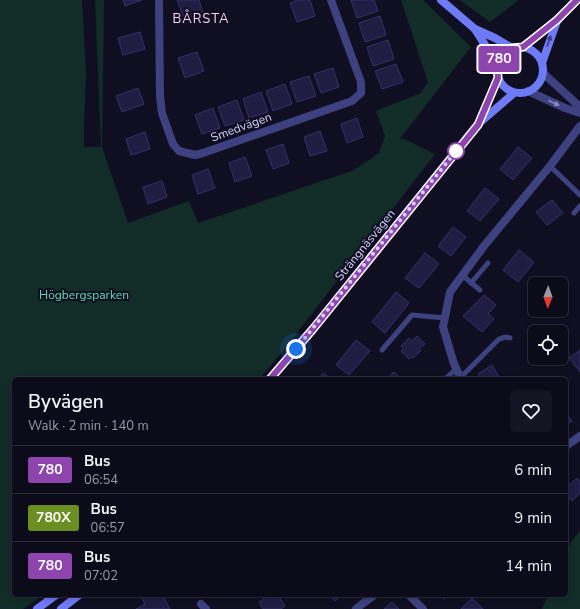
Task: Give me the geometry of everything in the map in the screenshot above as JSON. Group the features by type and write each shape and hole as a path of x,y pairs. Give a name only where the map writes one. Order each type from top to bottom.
{"main road":[{"path":"441,0 475,29 512,48"},
{"path":"523,47 557,20 577,0"},
{"path":"542,63 535,52 523,47 512,48 500,57 497,64 498,78 501,85 514,93 522,93 535,87 540,81 543,73 542,63 557,20"},
{"path":"475,29 497,64"},
{"name":"Strängnäsvägen","path":"478,125 498,78"},
{"name":"Strängnäsvägen","path":"272,377 313,329 478,125 514,93"},
{"path":"37,609 53,597"},
{"path":"61,609 76,597"}],"street":[{"name":"Smedvägen","path":"159,0 160,96 162,113 173,144 179,151 195,155 203,154 352,101 361,93 361,82 331,0"},
{"path":"543,73 580,107"},
{"path":"528,91 565,108 580,113"},
{"path":"460,377 456,368 443,327 450,292 484,246 550,166 580,126"},
{"path":"568,445 580,436"},
{"path":"356,609 371,597"},
{"path":"411,597 423,609"}],"lane":[{"path":"550,166 580,195"},
{"path":"574,213 580,206"},
{"path":"471,283 488,263"},
{"path":"462,275 480,290"},
{"path":"382,350 412,315 445,318"},
{"path":"462,377 499,339 506,337 510,338"},
{"path":"447,377 456,368"}],"green space":[{"name":"Högbergsparken","path":"0,0 82,0 86,72 84,147 101,147 95,0 104,0 102,147 128,223 189,201 198,223 352,171 379,153 385,136 376,111 421,93 428,82 401,0 423,0 471,47 399,140 402,138 435,154 283,351 261,377 12,377 12,597 40,597 23,609 0,609"},
{"path":"460,0 519,0 490,22"},
{"path":"580,531 580,609 542,609 547,597 568,597 568,549 571,542"}],"building":[{"path":"123,0 142,0 125,6"},
{"path":"177,0 199,0 203,13 184,19"},
{"path":"298,0 310,0 315,16 297,22 290,3"},
{"path":"351,0 374,0 378,11 357,18"},
{"path":"380,16 386,35 365,42 359,23"},
{"path":"140,32 145,49 123,55 118,38"},
{"path":"388,40 394,59 373,66 367,47"},
{"path":"197,52 204,71 185,78 178,58"},
{"path":"396,64 403,82 382,89 375,71"},
{"path":"333,68 339,87 321,93 314,74"},
{"path":"309,76 316,96 297,102 290,82"},
{"path":"285,84 292,104 273,111 266,91"},
{"path":"138,88 144,104 122,112 116,96"},
{"path":"261,92 268,112 249,118 243,99"},
{"path":"237,100 244,120 225,126 218,107"},
{"path":"213,108 220,128 202,134 195,115"},
{"path":"357,118 363,137 347,143 341,124"},
{"path":"320,131 327,151 310,156 304,137"},
{"path":"145,132 150,149 131,155 126,139"},
{"path":"283,144 289,163 273,169 266,150"},
{"path":"518,147 532,158 513,180 500,169"},
{"path":"245,157 252,176 235,182 229,163"},
{"path":"208,169 215,188 198,194 192,175"},
{"path":"162,181 167,197 148,204 143,187"},
{"path":"485,188 499,199 480,221 467,211"},
{"path":"552,200 563,213 547,225 536,212"},
{"path":"453,227 466,237 451,256 438,246"},
{"path":"519,250 534,262 518,282 503,270"},
{"path":"425,253 439,264 419,288 405,278"},
{"path":"396,292 409,303 385,333 372,322"},
{"path":"484,295 496,305 488,314 494,319 482,332 463,316"},
{"path":"417,336 425,344 419,349 421,351 413,358 411,357 409,359 401,351 404,349 401,346 409,338 412,341"},
{"path":"356,340 370,351 349,375 336,365"},
{"path":"580,350 580,372 569,358"},
{"path":"492,365 499,377 480,377 478,374"},
{"path":"394,372 399,377 389,377"},
{"path":"323,373 328,377 320,377"},
{"path":"568,416 572,421 568,424"},
{"path":"577,478 580,481 580,493 572,501 568,496 568,486"},
{"path":"141,597 163,597 170,609 136,609 145,604"},
{"path":"266,597 279,597 285,606 281,609 263,609 259,602"},
{"path":"332,597 340,597 335,601"},
{"path":"472,598 483,609 461,609"},
{"path":"392,602 399,609 384,609"}],"bus line":[{"name":"780","path":"272,377 313,329 478,125 498,78 496,71 500,57 512,48 523,47 557,20 577,0"}],"district":[{"name":"BÅRSTA","path":"201,18"}],"route":[{"path":"296,349 457,150 456,151"}]}
